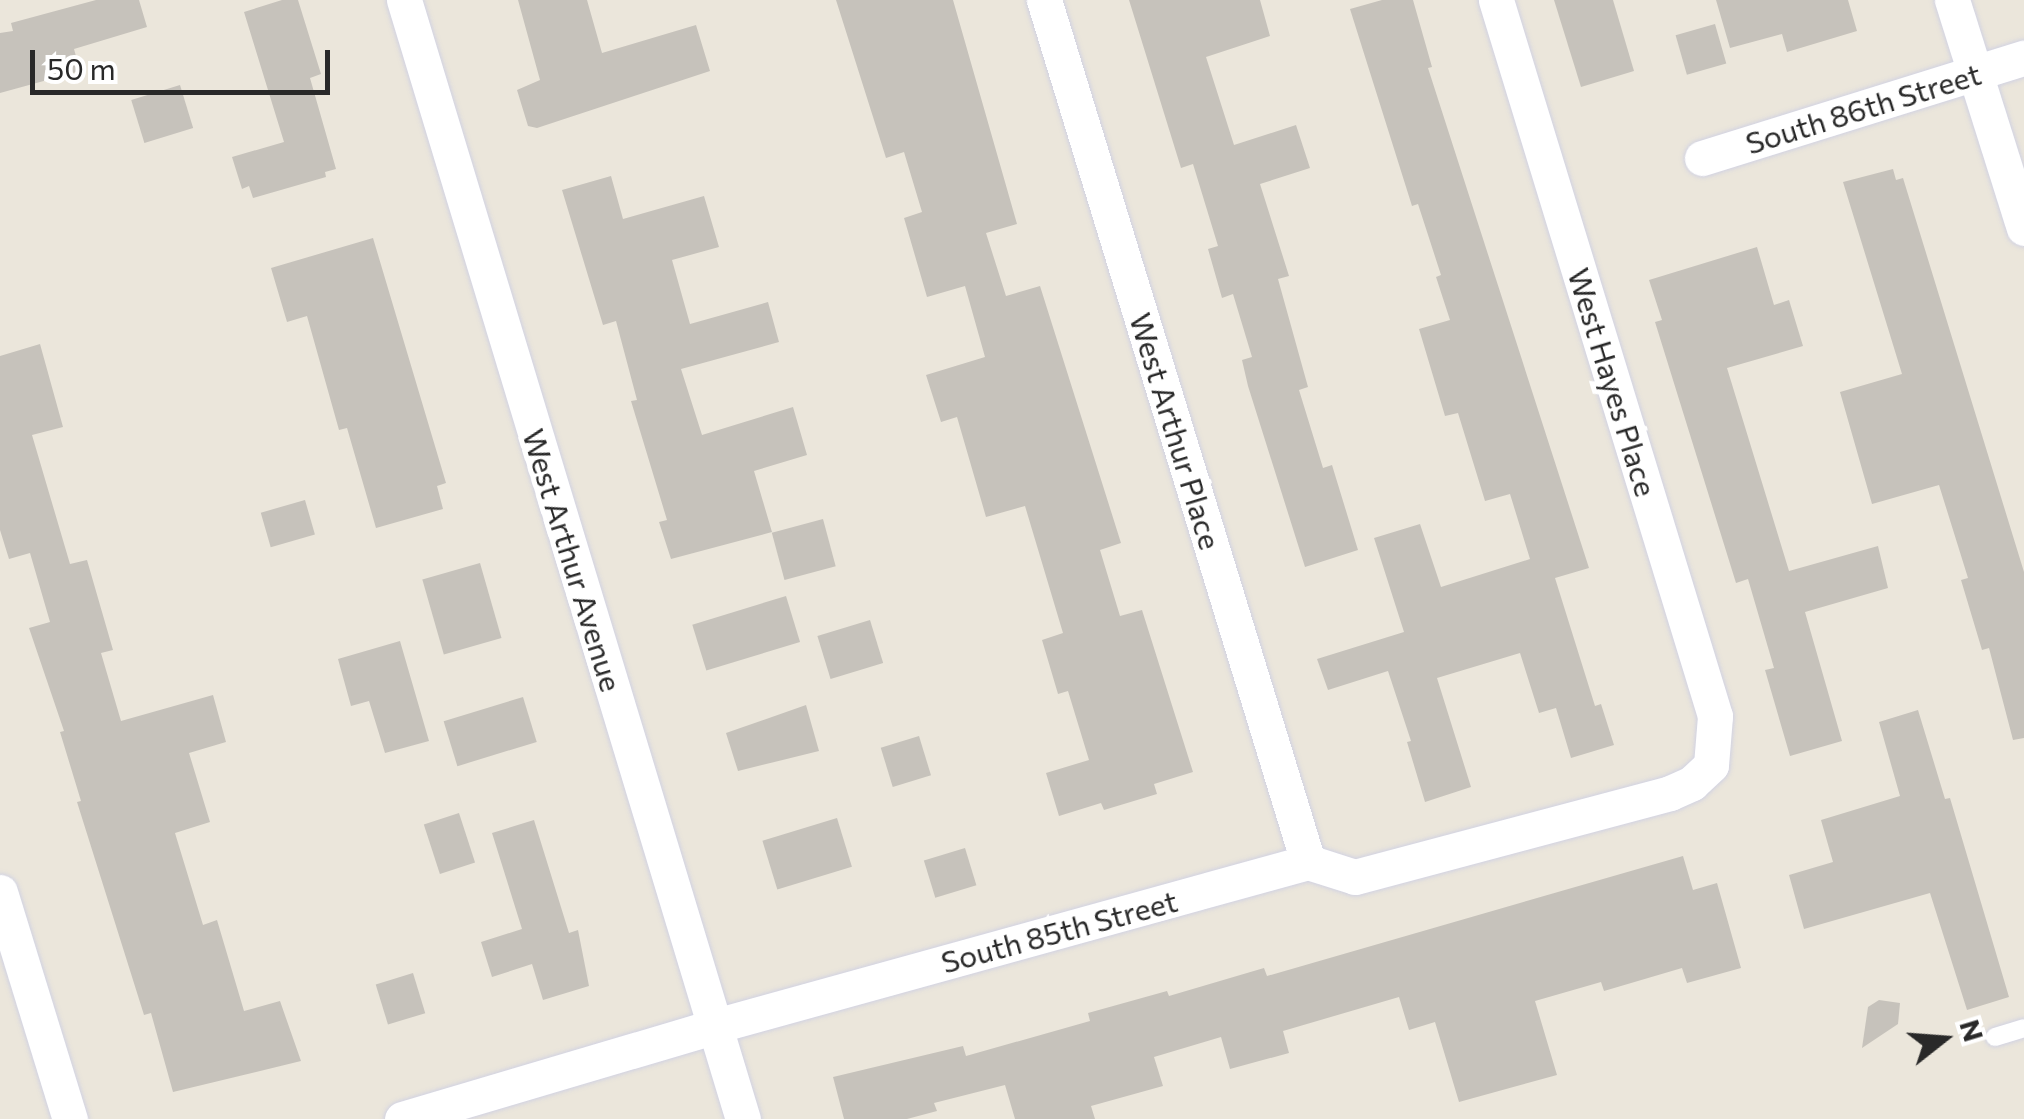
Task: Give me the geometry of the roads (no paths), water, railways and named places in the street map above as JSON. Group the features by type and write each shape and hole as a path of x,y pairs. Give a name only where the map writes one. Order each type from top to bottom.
{"street":[{"name":"West Arthur Avenue","path":"404,0 743,1119"},
{"name":"West Arthur Place","path":"1044,0 1308,862"},
{"name":"West Hayes Place","path":"1308,862 1355,877 1670,793 1692,783 1711,766 1716,716 1496,0"},
{"path":"1952,0 2024,228"},
{"name":"South 86th Street","path":"1702,158 2024,58"},
{"name":"South 85th Street","path":"402,1119 715,1026 1308,862"},
{"path":"0,892 70,1119"}],"lane":[{"path":"1995,1037 2024,1028"}]}
